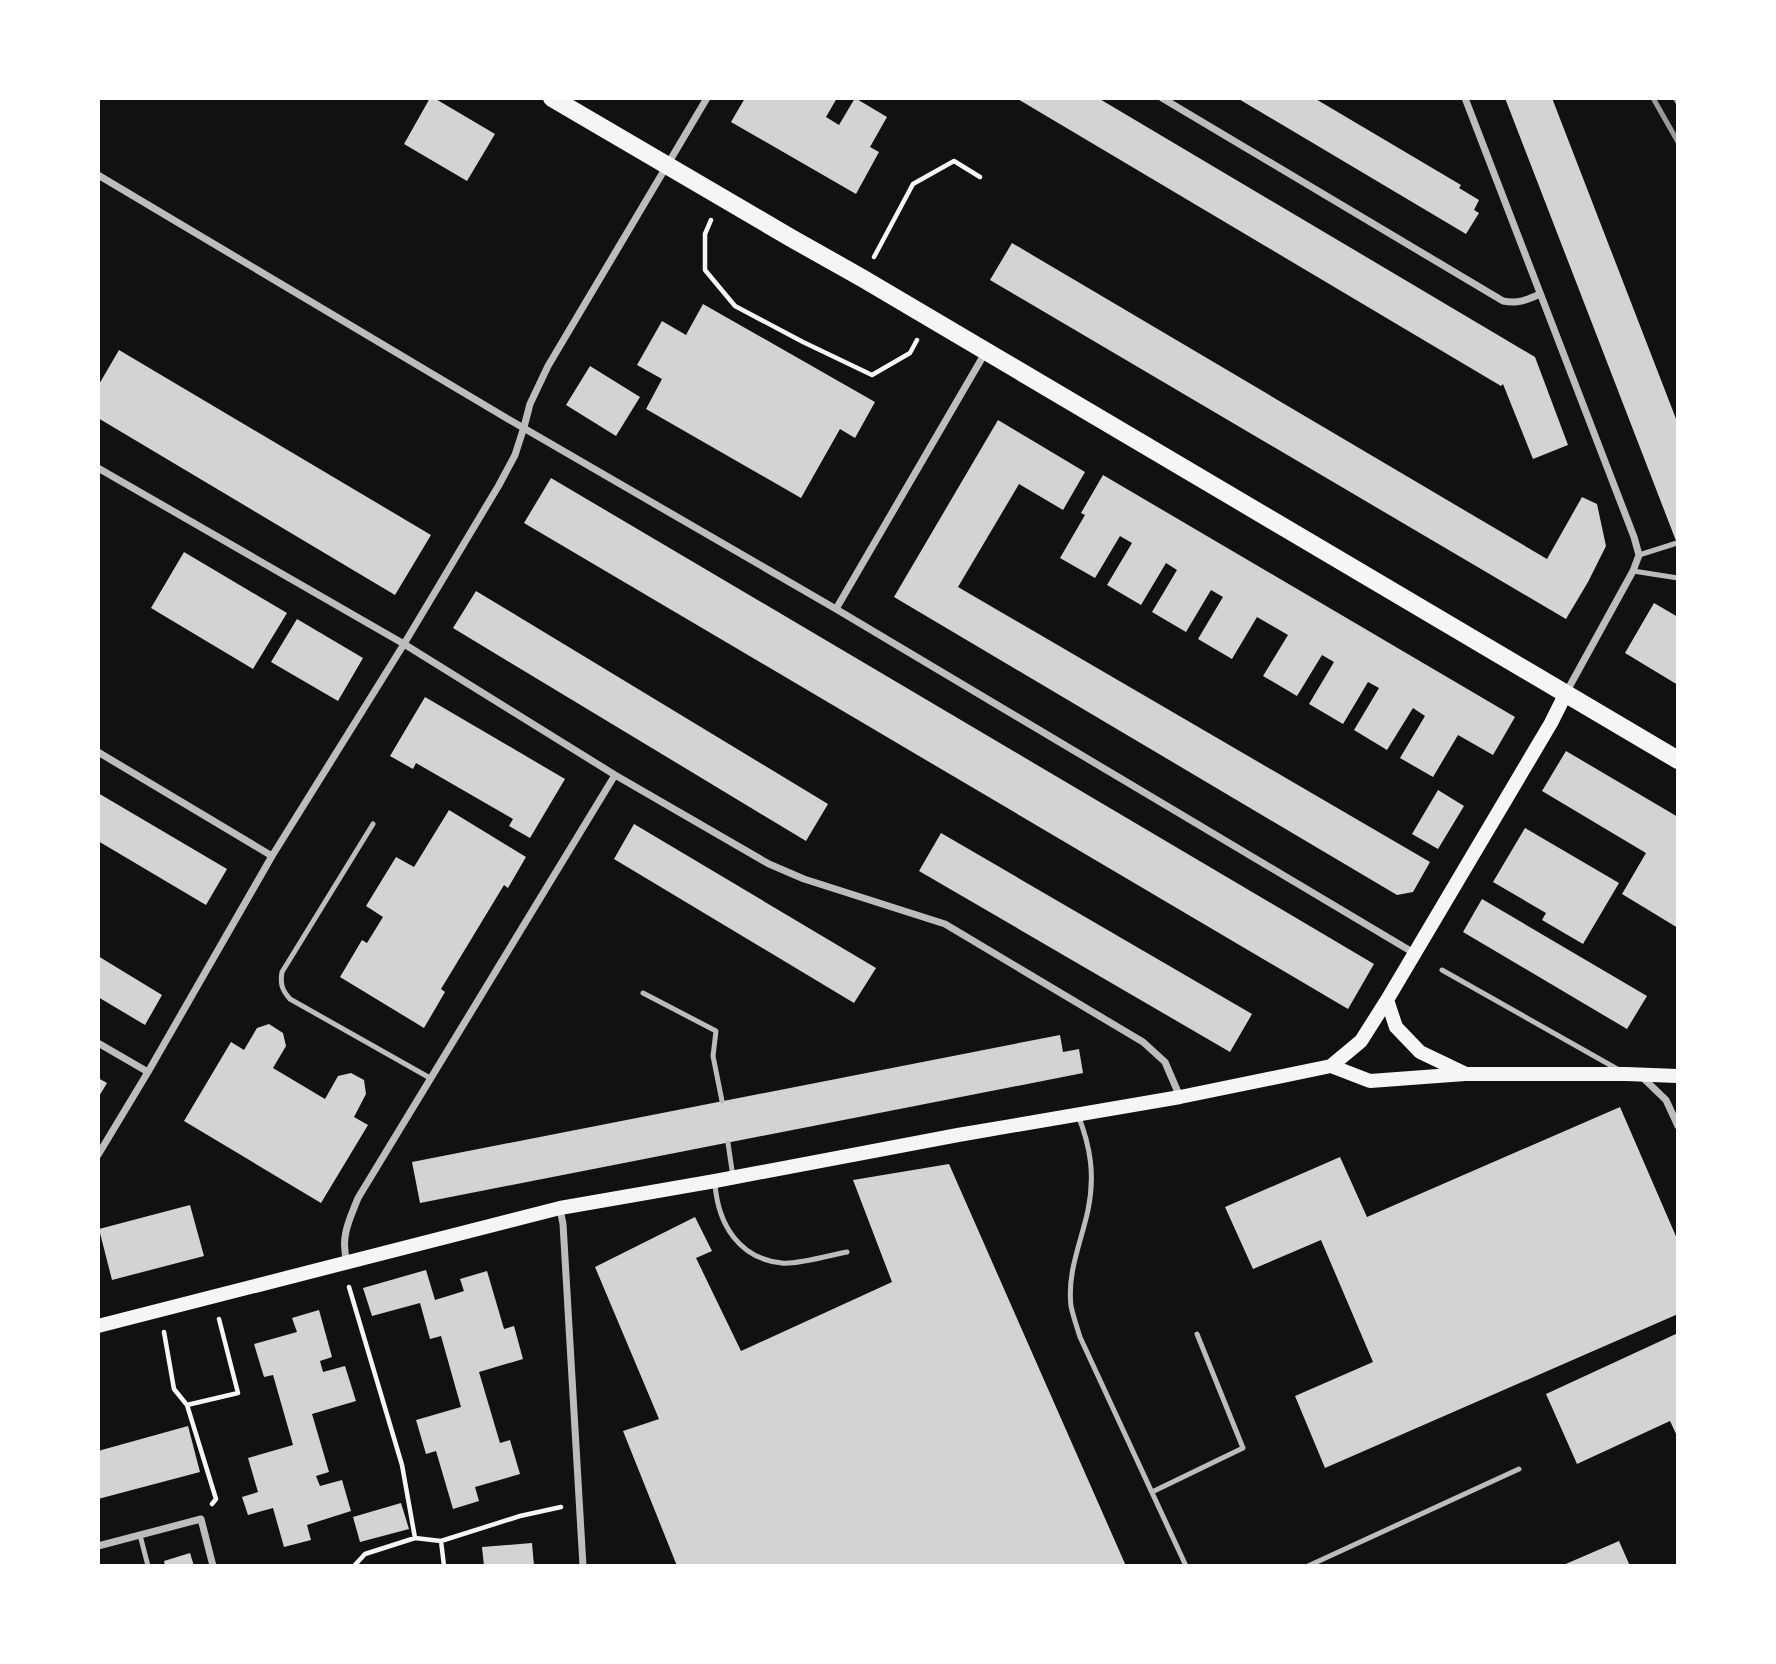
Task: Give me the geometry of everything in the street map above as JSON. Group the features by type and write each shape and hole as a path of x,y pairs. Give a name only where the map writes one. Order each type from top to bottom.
{"main road":[{"path":"552,98 862,278 1678,761"},
{"path":"98,1326 560,1208 1180,1097 1331,1066 1361,1041 1387,1000 1551,723 1566,693"},
{"path":"1387,1000 1396,1027 1420,1052 1465,1074"},
{"path":"1331,1066 1370,1081 1465,1074 1678,1076"}],"street":[{"path":"98,1155 272,856 499,485 514,455 530,404 548,366 708,98"},
{"path":"1162,98 1503,301 1526,301 1540,294"},
{"path":"1465,98 1639,555 1566,693"},
{"path":"98,175 836,609 1413,953"},
{"path":"836,609 986,352"},
{"path":"98,468 404,644 615,775 769,864 804,879 945,924 1143,1042 1165,1062 1180,1097"},
{"path":"98,752 272,856"},
{"path":"341,1264 346,1226 358,1198 615,775"},
{"path":"98,1043 148,1072"},
{"path":"1633,1074 1666,1100 1678,1126"},
{"path":"560,1208 583,1566"},
{"path":"98,1546 201,1520 213,1566"}],"lane":[{"path":"1639,555 1677,543"},
{"path":"1633,570 1678,578"},
{"path":"373,824 282,972 280,982 290,999 430,1078"},
{"path":"1442,970 1633,1074"},
{"path":"643,993 716,1031 713,1056 722,1101"},
{"path":"1079,1115 1089,1144 1091,1189 1088,1212 1071,1275 1071,1307 1080,1337 1186,1566"},
{"path":"728,1143 733,1177"},
{"path":"715,1181 716,1203 728,1231 737,1243 752,1254 784,1264 846,1252"},
{"path":"1152,1492 1243,1448 1197,1334"},
{"path":"1308,1566 1519,1469"},
{"path":"140,1535 148,1566"}],"path":[{"path":"862,278 913,184 954,162 980,177"},
{"path":"722,197 705,234 705,270 735,306 872,375 910,353 928,318"},
{"path":"341,1264 402,1465 415,1538"},
{"path":"187,1405 238,1393 213,1297"},
{"path":"160,1310 174,1389 187,1405 216,1499 201,1520"},
{"path":"355,1566 365,1554 415,1538 441,1541 520,1516 579,1504"},
{"path":"441,1541 444,1566"}],"building":[{"path":"430,98 495,134 467,181 404,144"},
{"path":"745,98 837,98 826,117 839,125 855,98 887,117 870,147 879,152 856,194 731,122"},
{"path":"1016,98 1098,98 1535,357 1568,445 1533,459 1503,384 1501,386"},
{"path":"1237,98 1314,98 1461,185 1459,188 1479,200 1474,210 1479,213 1466,234"},
{"path":"1505,98 1552,98 1678,424 1678,546"},
{"path":"1012,243 1547,559 1582,497 1597,504 1606,546 1566,619 990,280"},
{"path":"703,304 875,402 855,438 840,429 801,498 646,409 662,379 637,365 662,321 686,335"},
{"path":"119,350 431,535 395,595 98,418 98,386"},
{"path":"590,366 640,397 616,436 566,405"},
{"path":"998,420 1085,472 1063,510 1019,484 958,587 1430,862 1413,892 1397,895 894,597"},
{"path":"1103,475 1515,717 1493,755 1458,735 1433,777 1400,758 1425,716 1413,708 1387,750 1354,730 1379,688 1368,682 1343,724 1309,704 1334,662 1322,655 1297,696 1263,676 1288,635 1257,617 1232,659 1198,639 1223,597 1211,590 1186,632 1152,612 1177,570 1166,563 1141,605 1107,585 1132,543 1120,536 1095,578 1060,558 1085,515 1081,513"},
{"path":"551,478 1374,964 1348,1009 524,523"},
{"path":"184,552 287,613 253,669 151,608"},
{"path":"476,591 828,804 806,841 453,628"},
{"path":"1654,603 1678,617 1678,685 1625,653"},
{"path":"297,619 363,658 338,701 271,662"},
{"path":"425,697 565,779 530,838 509,826 513,819 416,763 413,769 390,756"},
{"path":"1566,751 1678,817 1678,928 1622,894 1646,853 1542,791"},
{"path":"1438,790 1464,806 1438,849 1412,834"},
{"path":"98,793 227,869 206,905 98,841"},
{"path":"449,810 526,857 508,888 504,885 441,989 445,992 424,1028 340,977 362,940 367,943 383,917 366,906 396,857 414,867"},
{"path":"634,824 876,968 854,1003 614,859"},
{"path":"1525,828 1619,883 1583,944 1542,920 1546,913 1493,882"},
{"path":"941,833 1252,1014 1230,1052 919,871"},
{"path":"1482,899 1647,996 1627,1029 1463,932"},
{"path":"98,956 162,995 145,1025 98,997"},
{"path":"269,1024 283,1033 286,1046 273,1068 325,1099 338,1076 351,1073 364,1080 366,1094 354,1117 368,1125 321,1203 184,1121 231,1042 244,1050 257,1028"},
{"path":"1060,1035 1063,1052 1079,1049 1083,1073 420,1203 412,1162"},
{"path":"98,1078 107,1083 98,1098"},
{"path":"1620,1107 1678,1241 1678,1314 1325,1468 1295,1396 1373,1362 1321,1240 1253,1269 1225,1207 1340,1157 1367,1217"},
{"path":"949,1164 1126,1566 677,1566 623,1431 659,1419 595,1267 695,1217 712,1251 696,1258 741,1351 892,1282 853,1180"},
{"path":"190,1205 204,1256 112,1280 99,1229"},
{"path":"426,1270 435,1300 464,1291 460,1279 487,1271 504,1329 514,1326 523,1359 479,1372 500,1443 510,1440 520,1474 475,1487 479,1501 453,1509 436,1451 426,1454 416,1420 461,1407 441,1336 430,1339 420,1303 372,1316 363,1288"},
{"path":"319,1310 332,1357 320,1361 323,1372 345,1366 356,1401 312,1414 329,1472 316,1476 320,1486 342,1480 351,1511 307,1525 311,1540 284,1547 273,1508 248,1515 242,1497 258,1492 248,1458 293,1445 273,1375 264,1377 254,1344 297,1332 292,1318"},
{"path":"1678,1333 1678,1438 1670,1421 1577,1464 1546,1394"},
{"path":"188,1426 200,1472 98,1499 98,1451"},
{"path":"401,1503 409,1529 360,1542 353,1517"},
{"path":"1619,1541 1630,1566 1561,1566"},
{"path":"532,1543 534,1566 484,1566 482,1547"},
{"path":"190,1553 194,1566 165,1566 164,1561"}],"railway":[{"path":"1653,98 1678,142"},
{"path":"1675,98 1678,103"}]}
